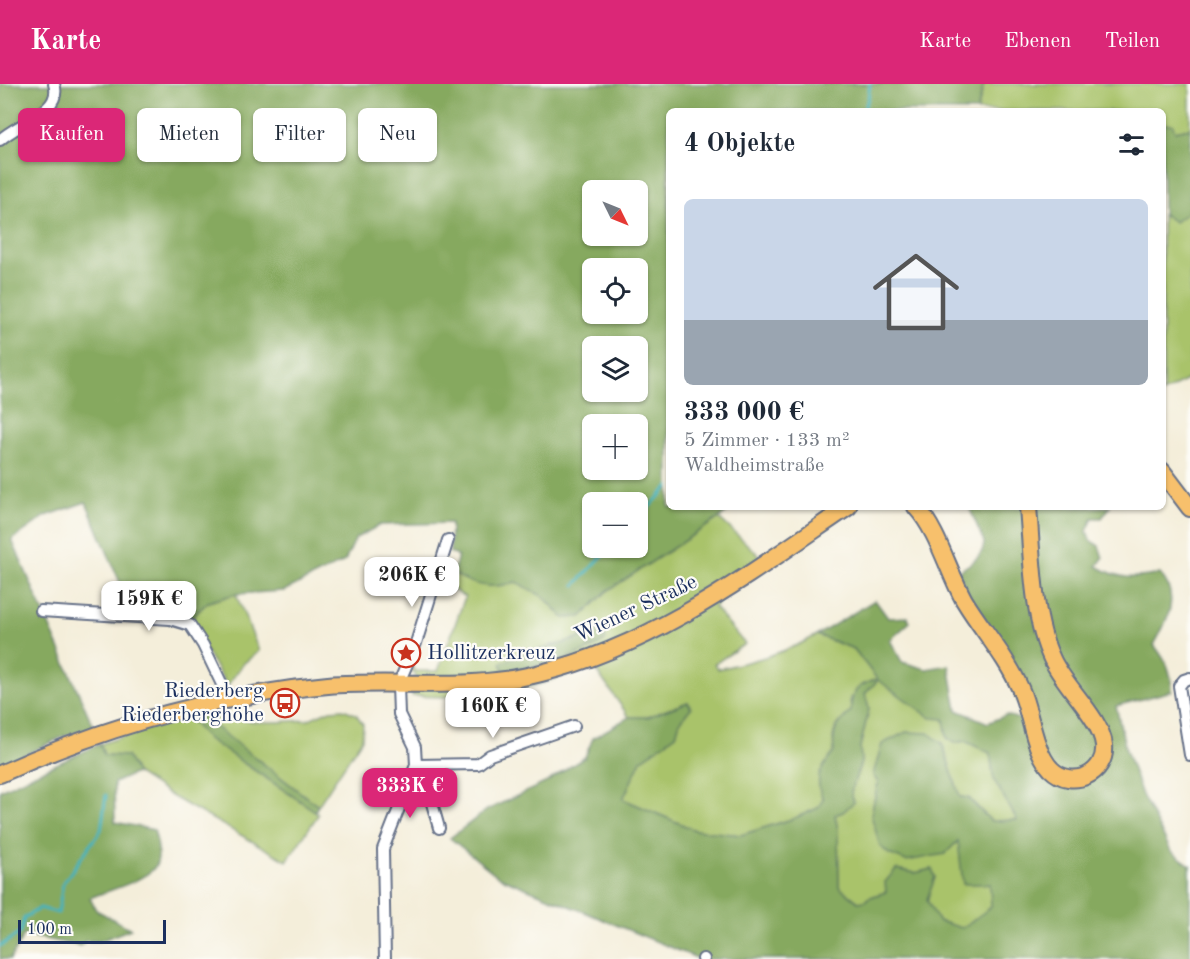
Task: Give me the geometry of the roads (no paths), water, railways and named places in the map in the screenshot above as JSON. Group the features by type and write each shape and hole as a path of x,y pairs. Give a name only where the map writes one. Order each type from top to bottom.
{"main road":[{"path":"1166,476 1190,508"},
{"name":"Wiener Straße","path":"0,774 53,750 105,731 229,699 266,692 329,685 465,684 548,671 596,655 647,633 705,602 768,564 844,510"},
{"path":"918,510 928,524 964,599 1020,686 1046,761 1058,774 1070,779 1080,778 1089,775 1100,764 1104,755 1103,741 1097,726 1058,670 1046,643 1039,614 1028,510"}],"street":[{"path":"0,140 6,134 39,115 54,100 57,92 54,84"},
{"path":"385,959 383,849 416,765 415,747 399,714 398,685 422,624 448,540"},
{"path":"41,611 170,619 190,626 203,645 229,699"},
{"path":"1190,678 1184,680 1179,686 1190,755"},
{"path":"416,765 478,764 490,755 574,726"},
{"path":"416,765 424,776 439,828"}],"waterway":[{"path":"864,108 870,84"},
{"path":"648,508 666,489"},
{"path":"575,585 601,558"},
{"path":"0,946 20,933 24,918 40,908 58,913 63,883 101,830 106,795"}],"place":[{"name":"Hollitzerkreuz","path":"406,653"},
{"name":"Riederberg Riederberghöhe","path":"285,703"}]}
